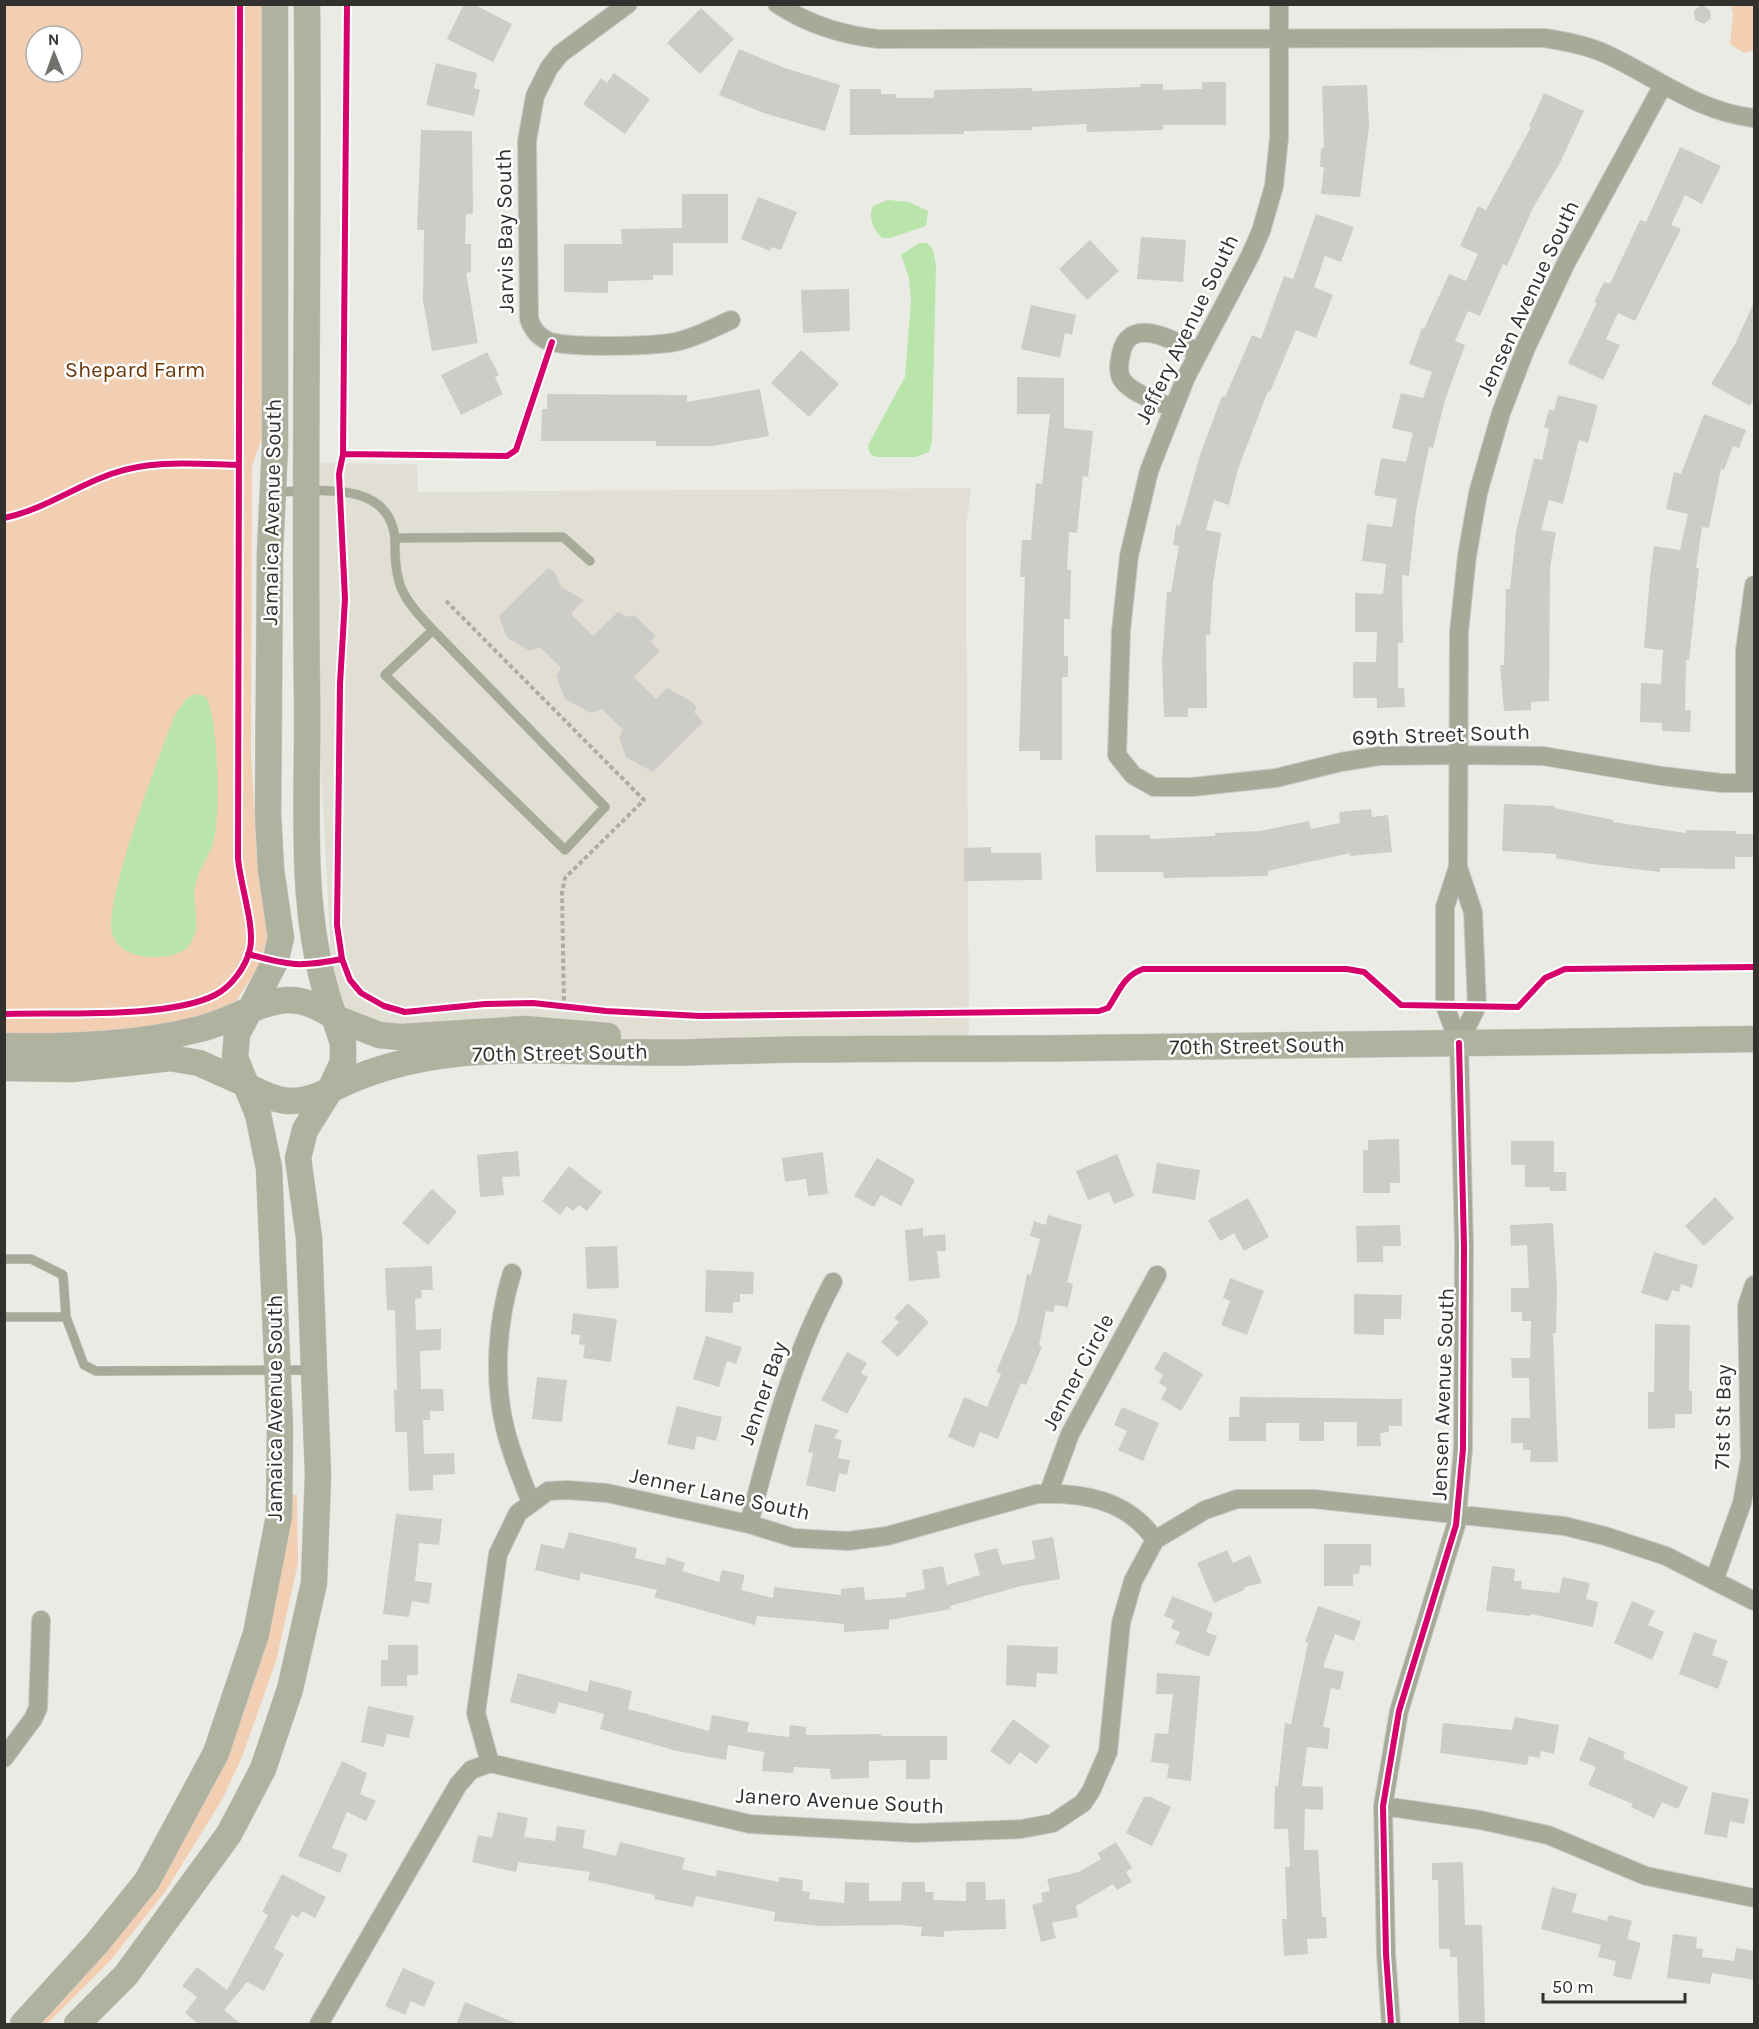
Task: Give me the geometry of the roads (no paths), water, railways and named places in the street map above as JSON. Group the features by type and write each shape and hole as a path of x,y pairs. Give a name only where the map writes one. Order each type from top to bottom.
{"street":[{"name":"Jamaica Avenue South","path":"249,1012 274,962 281,938 271,869 268,814 270,552 273,492 275,4"},
{"name":"Jamaica Avenue South","path":"307,4 305,492 310,907 319,973 334,1017"},
{"name":"Jarvis Bay South","path":"628,4 560,54 549,68 535,96 527,141 529,319 535,330 546,340 570,345 669,343 694,336 731,320"},
{"path":"777,4 810,23 832,31 878,39 1544,38 1593,49 1713,108 1755,118"},
{"name":"Jeffery Avenue South","path":"1133,775 1117,755 1121,632 1129,556 1149,471 1172,408 1198,352 1250,256 1268,209 1278,163 1279,4"},
{"name":"Jensen Avenue South","path":"1459,1043 1478,1006 1473,912 1458,867 1457,755 1459,632 1467,556 1478,493 1501,413 1526,348 1566,263 1663,85"},
{"path":"1172,408 1131,388 1122,380 1118,366 1122,347 1133,335 1154,331 1198,352"},
{"path":"1750,783 1745,650 1755,585"},
{"name":"69th Street South","path":"1133,775 1154,787 1192,788 1276,778 1341,762 1379,756 1544,756 1662,776 1750,783"},
{"name":"Jensen Avenue South","path":"1391,2025 1386,1954 1383,1806 1399,1711 1457,1516 1463,1449 1464,1258 1459,1043 1444,1006 1445,907 1458,867"},
{"path":"4,1046 70,1046 158,1037 202,1029 271,1003 291,1000 308,1003 334,1017 342,1037 344,1055 329,1090 310,1099 290,1102 272,1098 199,1063 170,1058 72,1069 4,1068"},
{"path":"244,1084 236,1065 234,1048 237,1034 249,1012"},
{"name":"70th Street South","path":"334,1017 379,1035 401,1038 524,1029 760,1049"},
{"name":"70th Street South","path":"329,1090 360,1075 389,1066 458,1054 507,1050 694,1053 760,1049 1075,1048 1755,1039"},
{"name":"Jamaica Avenue South","path":"23,2025 97,1943 147,1881 216,1753 256,1634 279,1515 278,1371 270,1175 261,1124 244,1084"},
{"name":"Jamaica Avenue South","path":"77,2025 126,1975 194,1886 229,1834 263,1769 290,1689 314,1583 318,1474 312,1370 309,1238 298,1158 305,1130 329,1090"},
{"path":"512,1273 501,1307 498,1387 505,1428 531,1503"},
{"name":"Jenner Circle","path":"1048,1494 1070,1434 1157,1275"},
{"name":"Jenner Bay","path":"749,1524 773,1428 820,1307 833,1282"},
{"name":"71st St Bay","path":"1714,1581 1742,1503 1750,1459 1747,1306 1755,1285"},
{"name":"Jenner Lane South","path":"490,1763 476,1713 487,1620 498,1554 509,1527 518,1513 548,1491 607,1493 749,1524 794,1538 848,1541 887,1536 959,1514 1037,1494 1048,1494 1108,1500 1144,1524 1155,1540"},
{"path":"1155,1540 1205,1510 1237,1499 1314,1499 1564,1526 1605,1536 1666,1556 1755,1601"},
{"name":"Janero Avenue South","path":"490,1763 750,1824 914,1833 1022,1829 1053,1823 1083,1803 1108,1752 1121,1623 1133,1581 1155,1540"},
{"path":"4,1758 33,1719 38,1708 41,1620"},
{"path":"321,2024 458,1785 471,1770 490,1763"},
{"path":"1383,1806 1480,1820 1548,1835 1646,1876 1755,1898"}],"lane":[{"path":"273,492 354,493 367,497 387,514 394,538 394,569 398,586 407,603 605,807 565,850 385,675 433,630"},
{"path":"394,538 562,537 591,561"},
{"path":"4,1259 31,1259 63,1275 66,1317 84,1365 96,1371 312,1370"},
{"path":"4,1317 66,1317"}],"park label":[{"name":"Shepard Farm","path":"135,370"}]}
